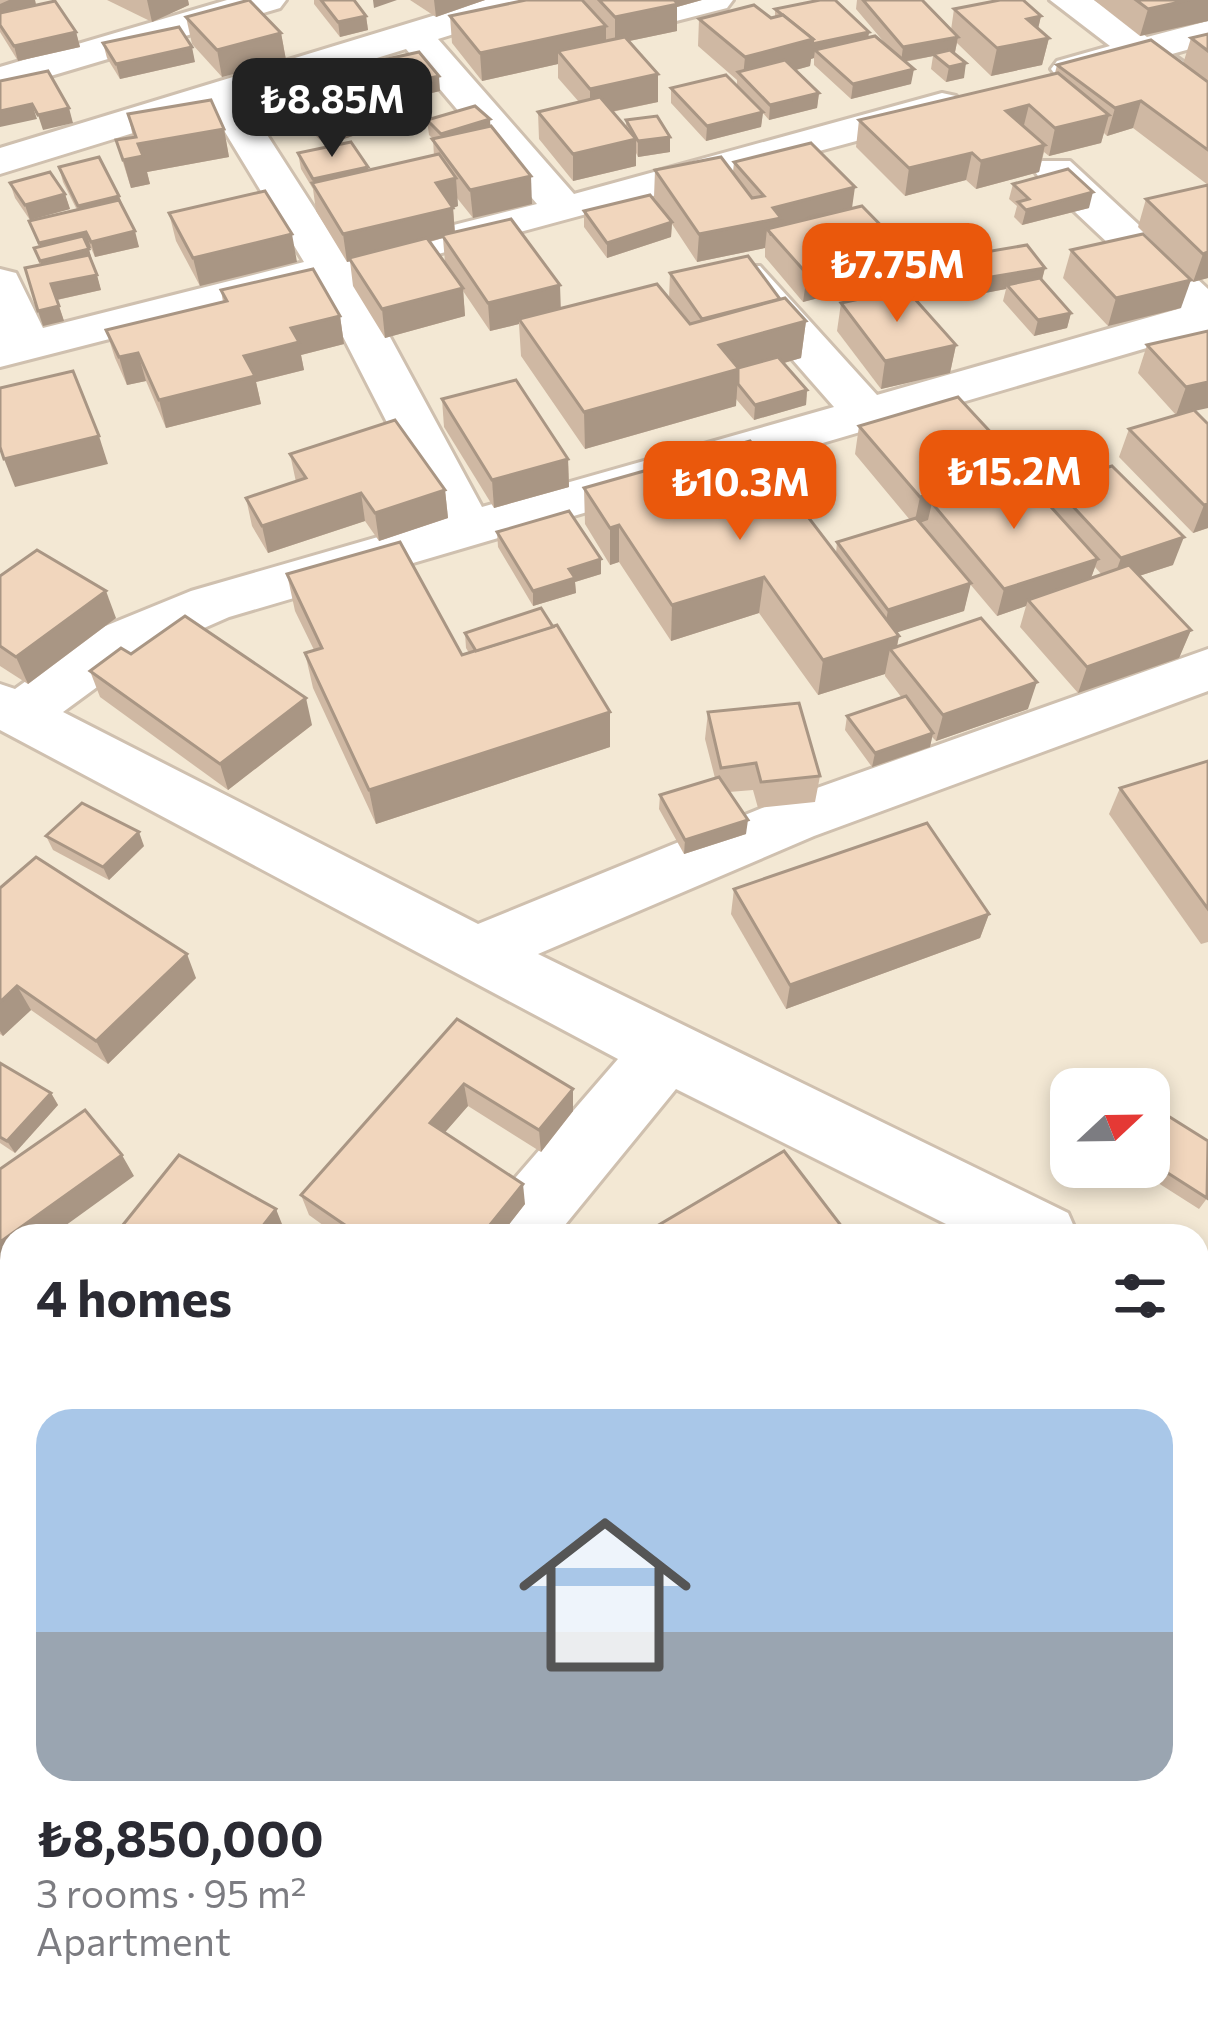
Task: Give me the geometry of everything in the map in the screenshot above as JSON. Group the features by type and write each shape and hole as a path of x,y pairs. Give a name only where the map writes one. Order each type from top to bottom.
{"street":[{"path":"0,79 267,0"},
{"path":"0,161 524,0"},
{"path":"555,41 714,0"},
{"path":"1069,0 1208,97"},
{"path":"412,32 566,210"},
{"path":"1026,82 1208,32"},
{"path":"441,70 487,58"},
{"path":"220,92 332,272 469,531"},
{"path":"0,283 13,350 332,272 980,95"},
{"path":"1055,170 1208,315"},
{"path":"742,273 865,412"},
{"path":"1017,1224 666,1052 480,951 249,839 10,710 161,622 1208,315"},
{"path":"480,951 793,820 1208,669"},
{"path":"521,1224 666,1052"}],"shaded area":[{"path":"0,0 1208,0 1208,1224 0,1224"}],"building":[{"path":"249,0 281,33 217,50 186,17"},
{"path":"321,0 354,0 366,16 338,22"},
{"path":"526,0 582,0 606,26 480,53 450,16"},
{"path":"599,0 674,0 678,4 615,17"},
{"path":"835,0 869,32 812,44 813,39 775,9"},
{"path":"863,0 922,0 958,37 903,47"},
{"path":"1023,0 1041,16 1027,19 1049,38 997,48 954,9"},
{"path":"1136,0 1189,0 1148,9"},
{"path":"55,1 76,32 14,46 0,25 0,13"},
{"path":"754,5 771,18 783,15 813,39 745,57 699,19"},
{"path":"179,27 192,47 116,64 103,43"},
{"path":"1208,34 1208,51 1191,38"},
{"path":"875,36 914,69 853,84 815,50"},
{"path":"625,37 658,74 590,89 558,51"},
{"path":"1151,40 1208,82 1208,150 1141,101 1115,108 1057,65"},
{"path":"950,50 966,63 949,67 933,54"},
{"path":"419,52 439,76 375,91 356,66"},
{"path":"785,60 819,93 770,105 738,72"},
{"path":"48,71 69,108 38,115 32,104 0,111 0,81"},
{"path":"1058,73 1109,115 1055,128 1029,105 1006,111 1045,145 981,161 972,153 909,168 859,120"},
{"path":"726,75 763,112 707,126 671,88"},
{"path":"600,97 636,139 573,154 538,112"},
{"path":"211,100 224,129 138,144 143,156 123,160 116,140 136,137 128,114"},
{"path":"349,104 363,117 323,130 309,116"},
{"path":"475,106 490,119 441,134 427,120"},
{"path":"657,116 670,137 638,141 626,120"},
{"path":"491,126 531,176 470,190 432,139"},
{"path":"351,142 368,167 313,179 298,153"},
{"path":"811,143 855,187 773,208 781,218 699,234 655,170 721,157 752,198 764,196 734,162"},
{"path":"439,154 456,178 436,183 453,208 343,234 312,183"},
{"path":"99,157 119,196 78,206 59,167"},
{"path":"1068,169 1093,192 1026,210 1018,202 1029,199 1013,184"},
{"path":"50,172 65,194 25,205 10,183"},
{"path":"1208,185 1208,252 1203,254 1146,199"},
{"path":"265,191 292,234 193,258 169,213"},
{"path":"650,195 672,222 607,243 584,211"},
{"path":"119,200 135,231 91,242 86,232 39,243 29,221"},
{"path":"862,206 904,249 807,274 767,229"},
{"path":"511,219 560,285 488,303 442,235"},
{"path":"1143,234 1191,280 1116,298 1071,250"},
{"path":"83,236 89,249 40,261 34,248"},
{"path":"427,238 463,288 382,309 349,258"},
{"path":"1027,245 1045,268 973,280 956,257"},
{"path":"89,255 97,275 51,284 59,306 38,311 25,268"},
{"path":"748,256 780,299 702,319 670,273"},
{"path":"313,269 340,316 291,328 299,342 244,356 255,376 159,400 138,353 119,357 106,330 227,301 221,290"},
{"path":"1040,278 1071,313 1038,320 1007,285"},
{"path":"657,284 690,324 785,298 806,321 719,345 739,369 584,412 519,319"},
{"path":"906,289 956,345 885,361 841,303"},
{"path":"1208,331 1208,382 1186,387 1147,345"},
{"path":"778,357 807,390 755,405 738,384 738,368"},
{"path":"73,371 99,436 4,459 0,388"},
{"path":"516,380 568,459 492,480 442,399"},
{"path":"958,397 1022,466 920,497 859,426"},
{"path":"1194,410 1208,424 1208,504 1204,505 1129,429"},
{"path":"395,420 445,490 375,513 361,493 262,526 246,498 306,478 290,454"},
{"path":"750,441 899,636 823,660 764,577 672,605 619,525 610,528 584,488"},
{"path":"1112,466 1184,537 1121,558 1052,484"},
{"path":"1023,476 1098,559 1004,589 932,503"},
{"path":"569,511 601,559 569,569 575,578 533,591 497,532"},
{"path":"916,518 971,583 888,610 837,542"},
{"path":"400,542 462,655 557,625 610,712 369,790 305,653 322,648 287,574"},
{"path":"37,550 106,591 16,657 0,646 0,576"},
{"path":"1129,565 1191,630 1087,667 1028,600"},
{"path":"541,608 553,627 476,651 465,633"},
{"path":"185,616 306,698 220,764 90,671 121,648 131,654"},
{"path":"981,618 1037,682 943,715 890,649"},
{"path":"906,696 933,733 875,753 847,716"},
{"path":"799,703 820,776 761,782 756,763 721,768 708,712"},
{"path":"1208,761 1208,909 1120,788"},
{"path":"719,777 748,820 685,840 660,795"},
{"path":"82,803 139,832 103,867 46,836"},
{"path":"927,823 989,914 790,985 734,889"},
{"path":"36,857 187,954 96,1041 17,986 0,1002 0,888"},
{"path":"457,1019 573,1089 539,1130 464,1084 430,1123 523,1184 491,1224 343,1224 301,1195"},
{"path":"0,1063 51,1093 7,1141 0,1137"},
{"path":"85,1110 122,1155 25,1224 0,1224 0,1169"},
{"path":"1170,1117 1208,1141 1207,1198 1170,1174"},
{"path":"784,1151 840,1224 660,1224"},
{"path":"179,1155 276,1209 264,1224 124,1224"}]}
